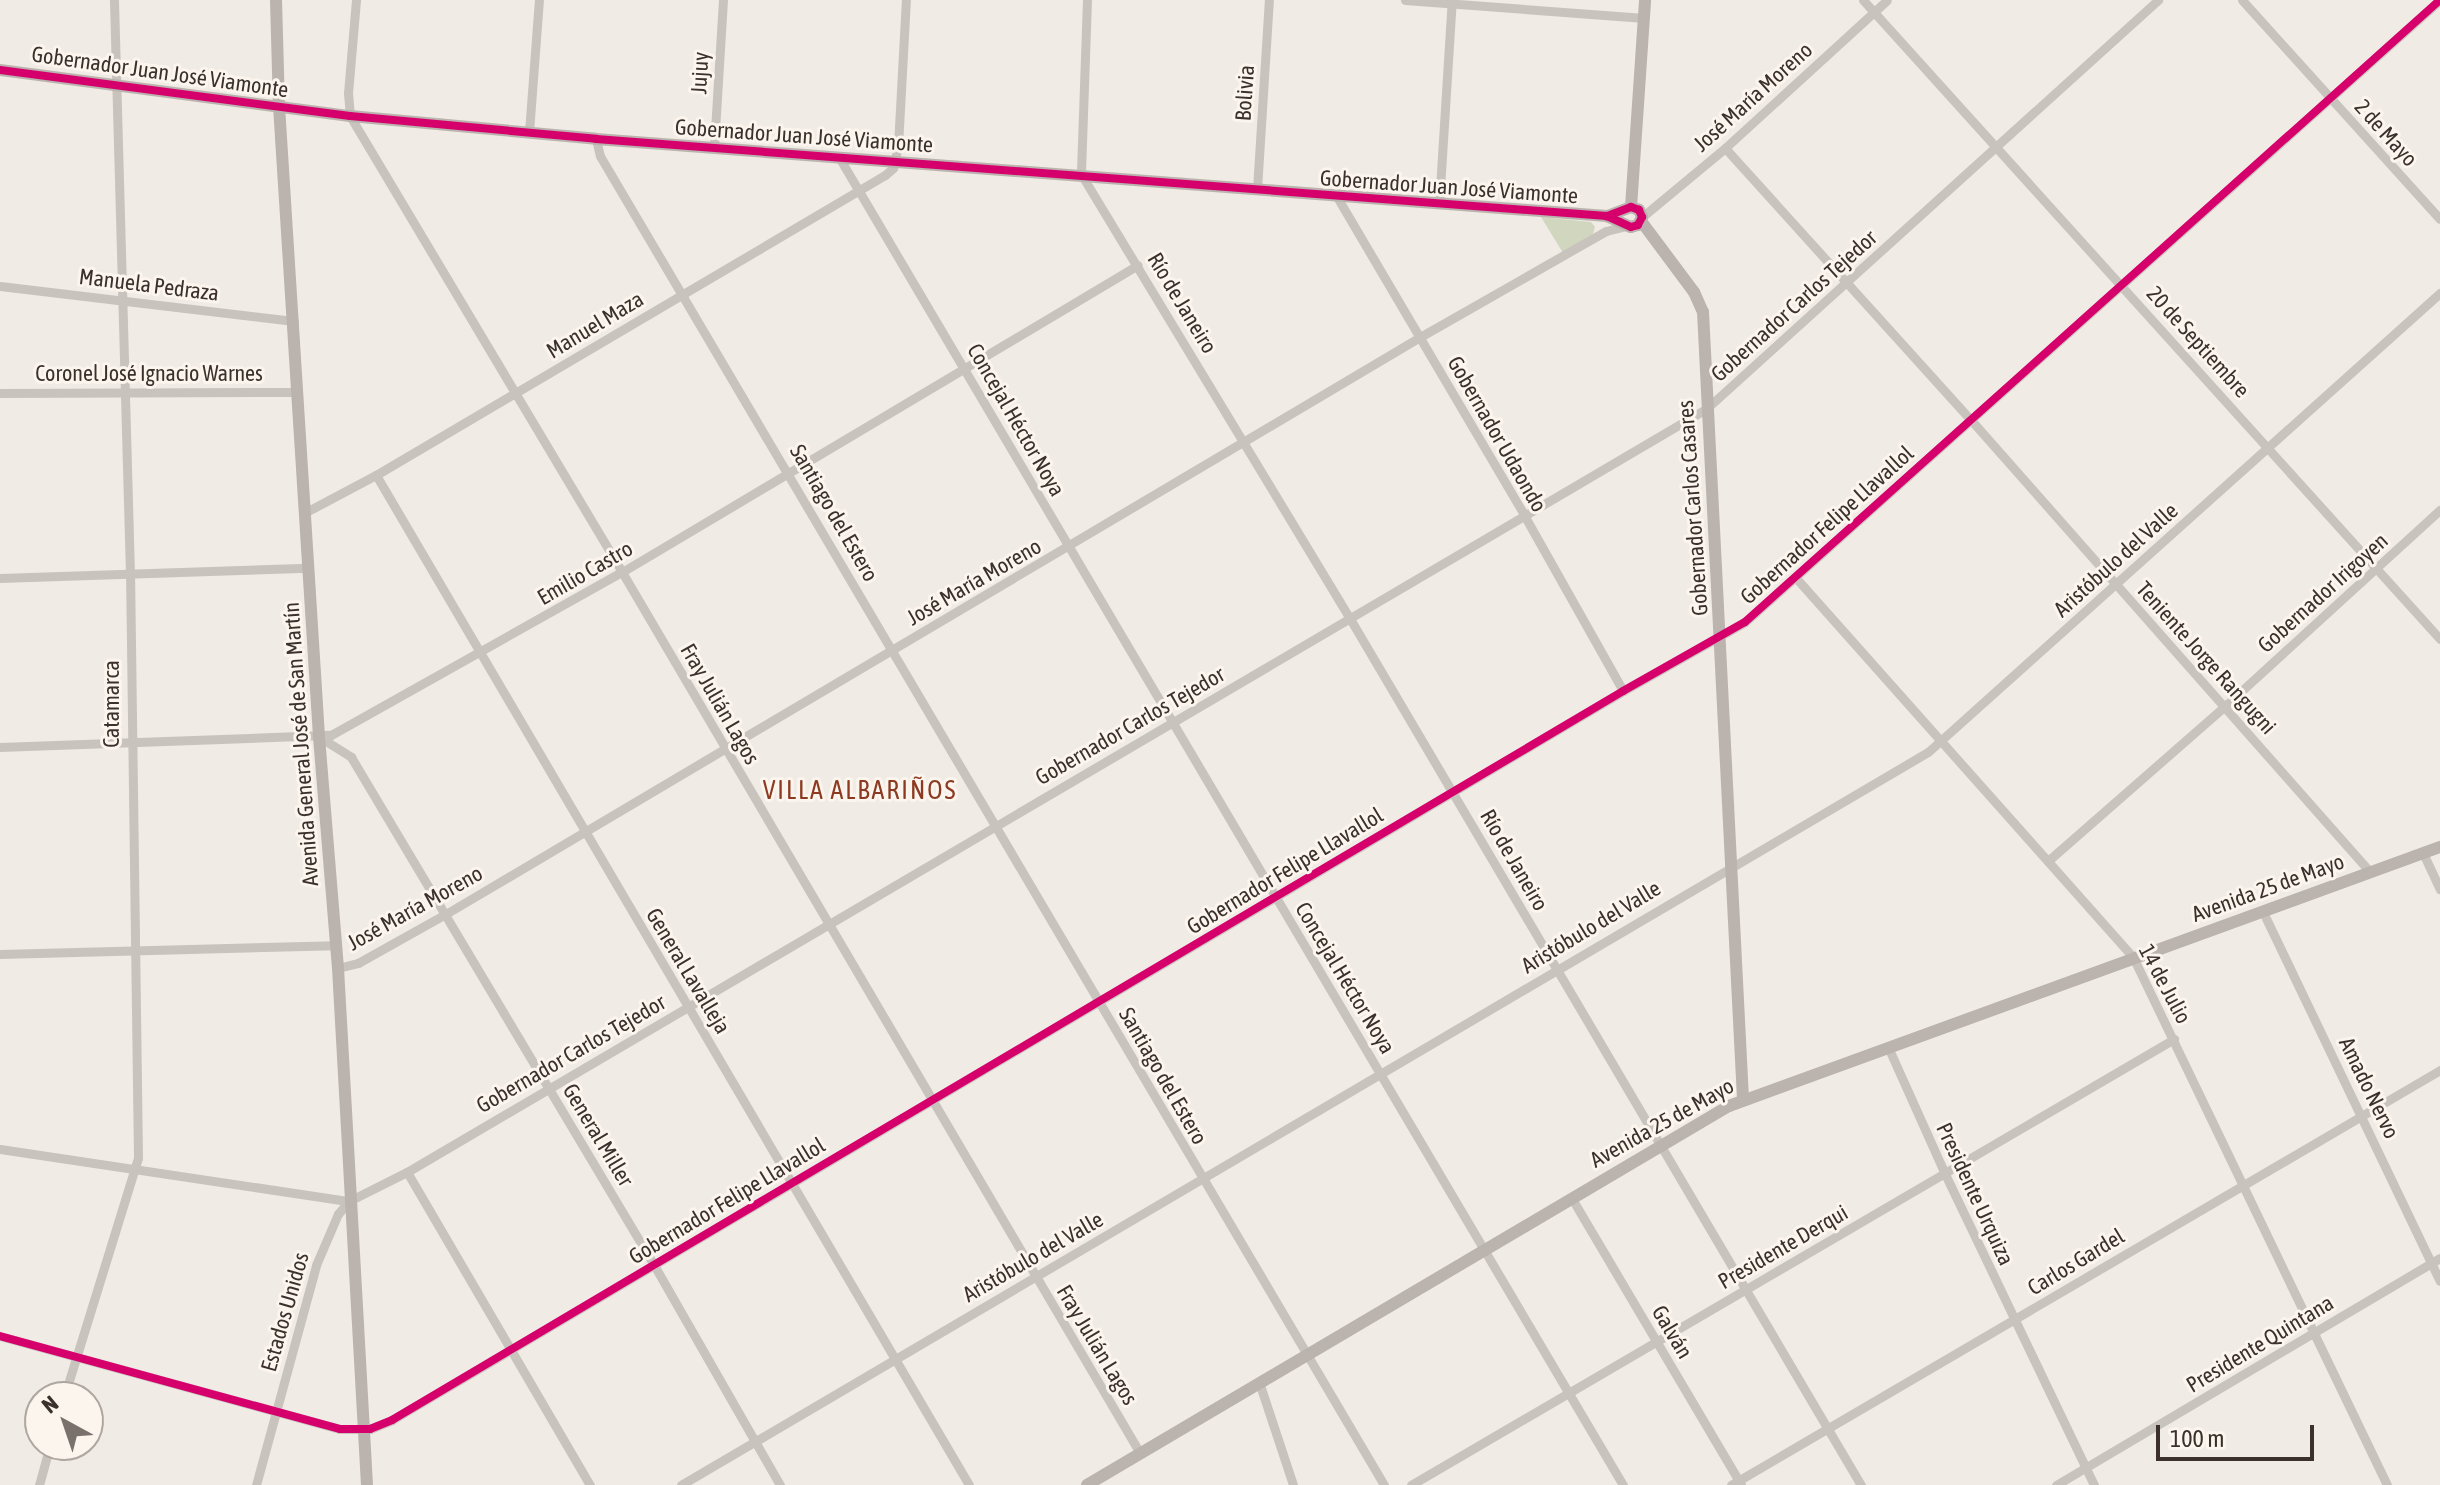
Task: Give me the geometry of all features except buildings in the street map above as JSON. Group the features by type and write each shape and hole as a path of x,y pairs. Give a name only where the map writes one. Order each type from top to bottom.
{"main road":[{"name":"Avenida General José de San Martín","path":"276,0 279,106 319,737 338,968 367,1485"},
{"path":"1641,219 1635,226 1627,216 1645,0"},
{"name":"Gobernador Juan José Viamonte","path":"0,70 350,116 596,139 1081,174 1337,197 1627,216"},
{"name":"Gobernador Carlos Casares","path":"1641,219 1694,292 1703,312 1743,1100"},
{"name":"Avenida 25 de Mayo","path":"1087,1485 1485,1247 1743,1100 2440,847"}],"street":[{"name":"Catamarca","path":"68,1381 137,1169 130,574 119,84 114,0"},
{"path":"350,116 348,93 356,0"},
{"path":"529,132 539,0"},
{"name":"Jujuy","path":"714,147 723,0"},
{"path":"896,161 906,0"},
{"path":"1081,174 1087,0"},
{"name":"Bolivia","path":"1257,189 1269,0"},
{"path":"1405,0 1644,18"},
{"name":"20 de Septiembre","path":"1863,0 2440,639"},
{"name":"José María Moreno","path":"1641,219 1725,148 1887,0"},
{"name":"Gobernador Carlos Tejedor","path":"349,1201 407,1172 1706,409 2158,0"},
{"name":"2 de Mayo","path":"2242,0 2440,219"},
{"name":"Gobernador Felipe Llavallol","path":"0,1336 340,1429 363,1430 392,1420 1100,1003 1452,791 1745,622 2440,0"},
{"path":"1439,204 1452,2"},
{"name":"Fray Julián Lagos","path":"350,116 1140,1453"},
{"name":"Santiago del Estero","path":"596,139 600,156 790,473 1384,1485"},
{"name":"Teniente Jorge Rangugni","path":"1725,148 1971,420 2370,872"},
{"name":"Concejal Héctor Noya","path":"840,159 1623,1485"},
{"name":"Manuel Maza","path":"306,512 516,394 885,175 896,161"},
{"name":"Río de Janeiro","path":"1081,174 1349,617 1861,1485"},
{"name":"Gobernador Udaondo","path":"1337,197 1524,515 1623,691"},
{"name":"José María Moreno","path":"338,968 358,963 444,915 1627,216"},
{"name":"Emilio Castro","path":"0,747 130,745 331,735 481,654 622,572 1138,265"},
{"name":"Manuela Pedraza","path":"0,286 294,321"},
{"name":"Aristóbulo del Valle","path":"681,1485 1943,740 2440,293"},
{"name":"Coronel José Ignacio Warnes","path":"0,393 298,392"},
{"name":"General Lavalleja","path":"376,475 969,1485"},
{"name":"Gobernador Irigoyen","path":"2049,860 2225,706 2440,510"},
{"path":"0,578 309,568"},
{"name":"14 de Julio","path":"1796,578 2133,957 2387,1485"},
{"name":"General Miller","path":"319,737 351,757 654,1265 780,1485"},
{"path":"2423,853 2440,889"},
{"name":"Amado Nervo","path":"2263,912 2436,1261 2440,1281"},
{"name":"José María Moreno","path":"0,954 335,945"},
{"name":"Presidente Derqui","path":"1411,1485 2174,1039"},
{"name":"Presidente Urquiza","path":"1888,1047 1945,1174 2094,1485"},
{"name":"Carlos Gardel","path":"1737,1483 2440,1070"},
{"path":"0,1149 349,1201"},
{"path":"407,1172 590,1485"},
{"name":"Galván","path":"1571,1197 1737,1483"},
{"name":"Estados Unidos","path":"256,1485 322,1247 338,1214 349,1201"},
{"name":"Presidente Quintana","path":"2056,1485 2436,1261"},
{"path":"1259,1382 1293,1485"},
{"path":"39,1485 46,1461"}],"green space":[{"path":"1541,217 1591,222 1595,227 1593,234 1563,253"}],"cycle path":[{"path":"0,1336 340,1429 370,1429 392,1420 1623,691 1745,622 2440,0"},
{"path":"0,70 350,116 596,139 1607,216 1631,227 1638,225 1642,217 1639,210 1631,207 1607,216"}],"district":[{"name":"VILLA ALBARIÑOS","path":"860,791"}]}
